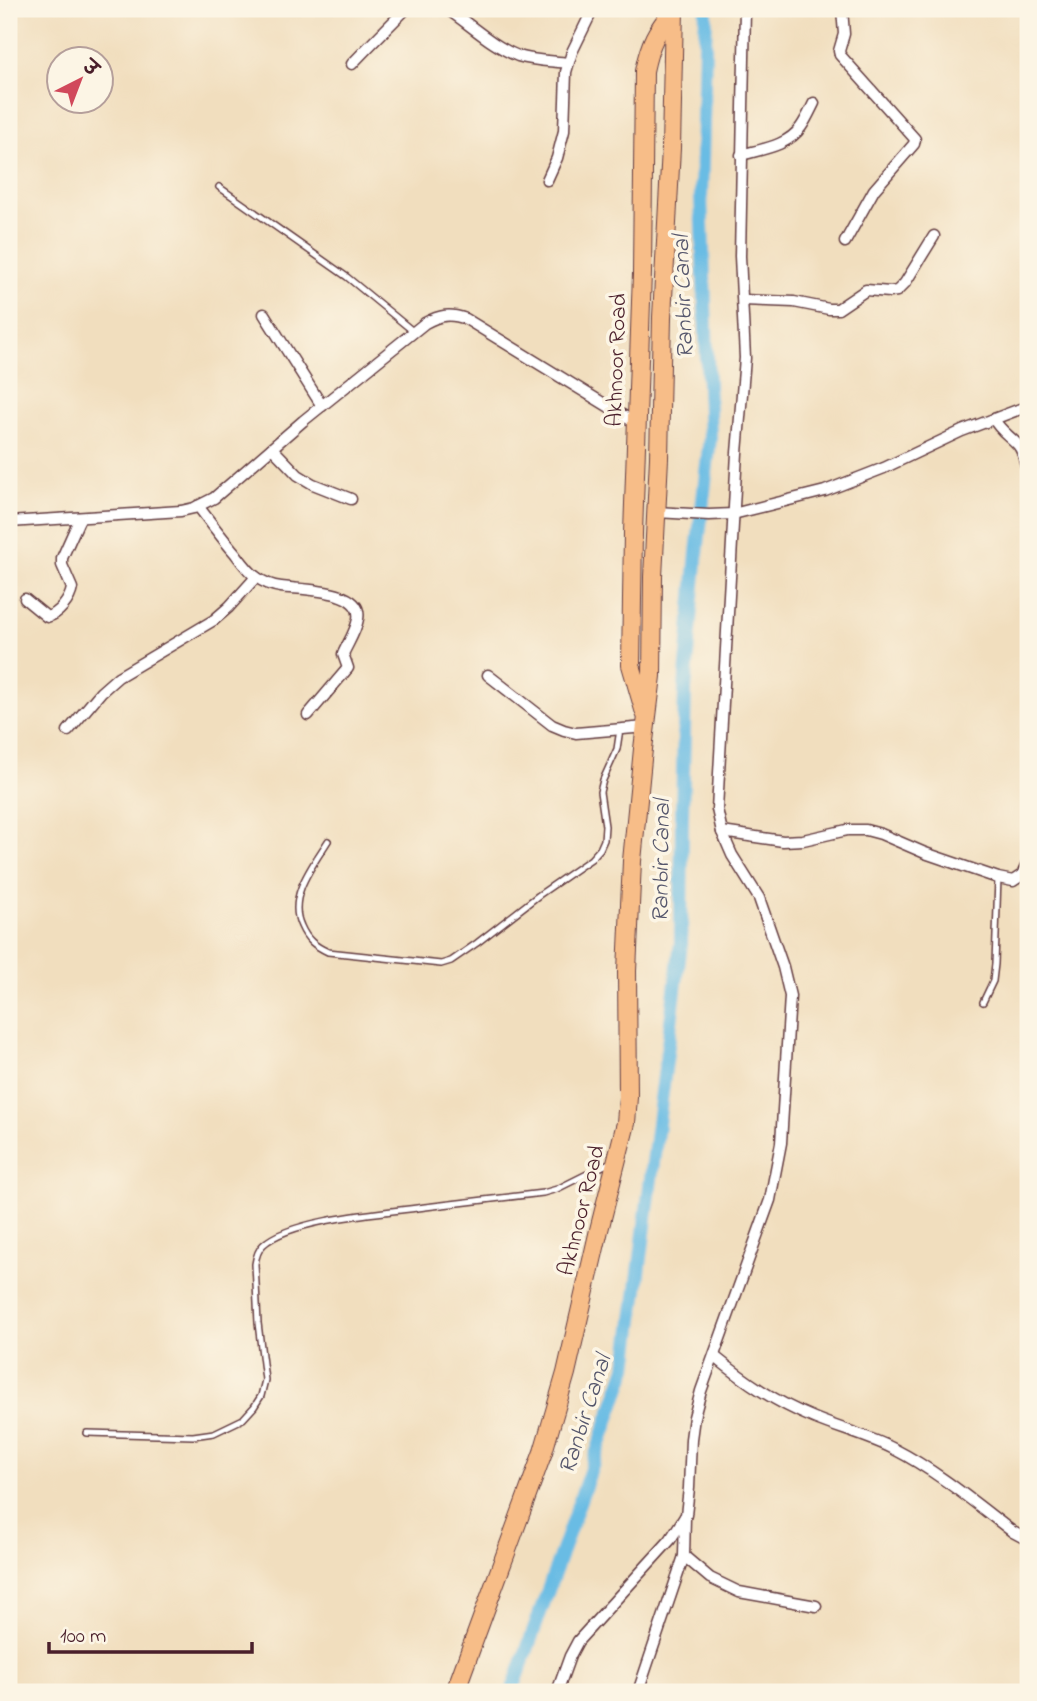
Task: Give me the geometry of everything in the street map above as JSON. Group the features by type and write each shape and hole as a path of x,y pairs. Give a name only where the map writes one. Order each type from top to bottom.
{"highway":[{"name":"Akhnoor Road","path":"647,723 631,665 642,273 644,71 650,46 658,29 674,9"},
{"name":"Akhnoor Road","path":"455,1692 543,1452 566,1373 626,1123 627,950 632,861 652,676 653,577 671,148 674,9"}],"street":[{"path":"352,64 406,9"},
{"path":"447,9 515,55 568,63"},
{"path":"547,180 557,158 564,131 564,90 568,63 593,9"},
{"path":"638,1692 684,1556 694,1417 770,1200 781,1143 790,996 759,898 732,855 722,832 717,809 733,514 745,358 740,256 745,9"},
{"path":"842,9 844,34 840,55 915,139 914,144 874,190 845,242"},
{"path":"741,155 775,146 791,138 800,129 814,103"},
{"path":"743,300 794,302 838,309 866,290 897,291 905,283 934,236"},
{"path":"264,314 322,406"},
{"path":"9,522 181,511 198,506 214,498 322,406 425,323 440,315 466,318 637,424"},
{"path":"656,512 733,514 825,491 884,468 962,431 1028,406"},
{"path":"993,419 1019,446 1028,473"},
{"path":"272,448 299,475 313,484 351,499"},
{"path":"198,506 256,577 282,587 338,595 354,604 358,619 343,654 348,668 308,715"},
{"path":"25,599 47,617 55,614 68,600 72,588 62,565 62,558 80,518"},
{"path":"68,732 95,699 118,677 214,620 256,577"},
{"path":"488,675 543,719 564,730 576,733 620,729 647,723"},
{"path":"722,832 783,841 803,840 847,830 866,830 1013,881 1022,875 1028,862"},
{"path":"714,1356 756,1389 784,1404 815,1419 893,1448 1028,1540"},
{"path":"556,1692 578,1641 670,1540 685,1515"},
{"path":"684,1556 710,1578 739,1592 816,1606"}],"lane":[{"path":"219,187 347,277 414,332"},
{"path":"328,841 309,872 298,899 296,911 299,922 310,942 328,952 441,964 450,961 591,859 600,849 605,826 600,792 617,749 620,729"},
{"path":"983,1002 993,981 999,878"},
{"path":"87,1433 193,1436 214,1433 243,1419 261,1396 265,1380 255,1264 264,1244 280,1235 300,1227 357,1215 543,1193 557,1189 617,1159"}],"waterway":[{"name":"Ranbir Canal","path":"512,1692 627,1367 681,943 685,689 710,438 701,197 706,9"}]}
